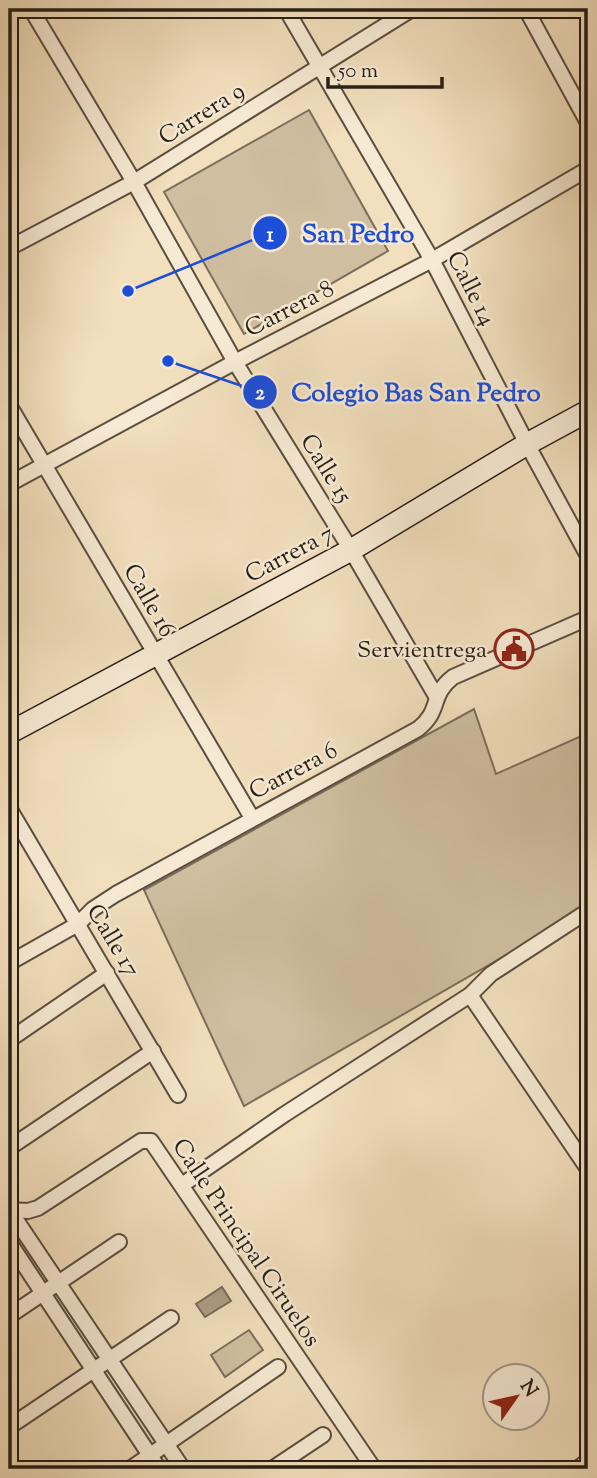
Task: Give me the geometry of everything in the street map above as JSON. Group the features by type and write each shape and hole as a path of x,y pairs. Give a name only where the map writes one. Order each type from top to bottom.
{"street":[{"name":"Calle 15","path":"31,9 134,182 235,362 351,550 436,696"},
{"name":"Calle 14","path":"286,9 432,260 588,556"},
{"name":"Carrera 9","path":"9,248 134,182 412,9"},
{"path":"526,9 588,123"},
{"name":"Carrera 8","path":"9,484 432,260 588,169"},
{"name":"Calle 16","path":"9,404 252,818"},
{"name":"Carrera 7","path":"9,733 351,550 527,444 588,411"},
{"name":"Carrera 6","path":"9,963 78,924 93,909 116,894 418,729 434,713 436,696 453,677 588,618"},
{"name":"Calle 17","path":"9,808 178,1095"},
{"path":"182,1185 285,1114 470,995 491,974 588,911"},
{"path":"9,1040 107,972"},
{"path":"470,995 588,1168"},
{"path":"9,1148 153,1051"},
{"name":"Calle Principal Ciruelos","path":"9,1211 28,1212 38,1208 141,1141 151,1140 374,1469"},
{"path":"9,1211 15,1230 59,1282 183,1469"},
{"path":"9,1242 159,1469"},
{"path":"9,1316 119,1242"},
{"path":"9,1427 171,1318"},
{"path":"130,1469 278,1367"},
{"path":"272,1469 323,1435"},
{"path":"577,1469 588,1461"}],"shaded area":[{"path":"309,110 388,251 244,334 164,192"},
{"path":"474,709 496,774 588,733 588,908 244,1106 144,890"},
{"path":"222,1287 231,1301 205,1317 196,1304"},
{"path":"249,1330 263,1350 225,1377 211,1355"}],"place":[{"name":"San Pedro","path":"128,291"},
{"name":"Colegio Bas San Pedro","path":"168,361"},
{"name":"Servientrega","path":"514,649"}]}
